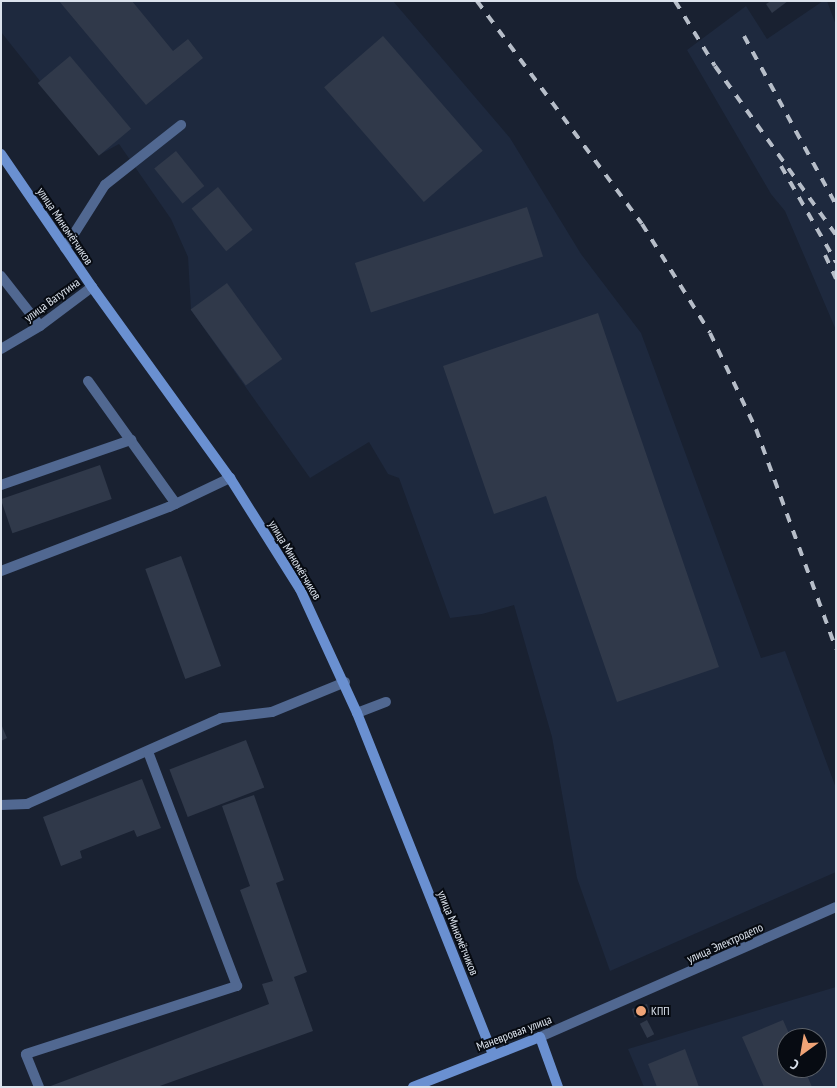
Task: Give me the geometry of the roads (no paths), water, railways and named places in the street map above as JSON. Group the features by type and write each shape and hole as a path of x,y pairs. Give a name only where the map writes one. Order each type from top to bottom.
{"street":[{"path":"65,248 105,185 181,125"},
{"name":"улица Миномётчиков","path":"1,154 92,287 230,478 300,589 358,713 492,1054"},
{"path":"1,276 40,326"},
{"name":"улица Ватутина","path":"1,348 40,326 92,287"},
{"path":"88,381 176,504"},
{"path":"1,485 131,440"},
{"path":"1,571 176,504 230,478"},
{"path":"1,806 27,804 221,718 272,712 344,682"},
{"path":"358,713 386,702"},
{"path":"39,1087 26,1054 237,986 148,752"},
{"name":"улица Электродепо","path":"625,1002 836,907"},
{"name":"Маневровая улица","path":"412,1087 625,1002"},
{"path":"540,1037 558,1087"}],"railway":[{"path":"477,1 642,224 710,333 756,429 836,649"},
{"path":"675,1 715,66 836,235"},
{"path":"744,36 836,205"},
{"path":"781,166 836,262"},
{"path":"825,255 836,279"}],"place":[{"name":"КПП","path":"641,1011"}]}
